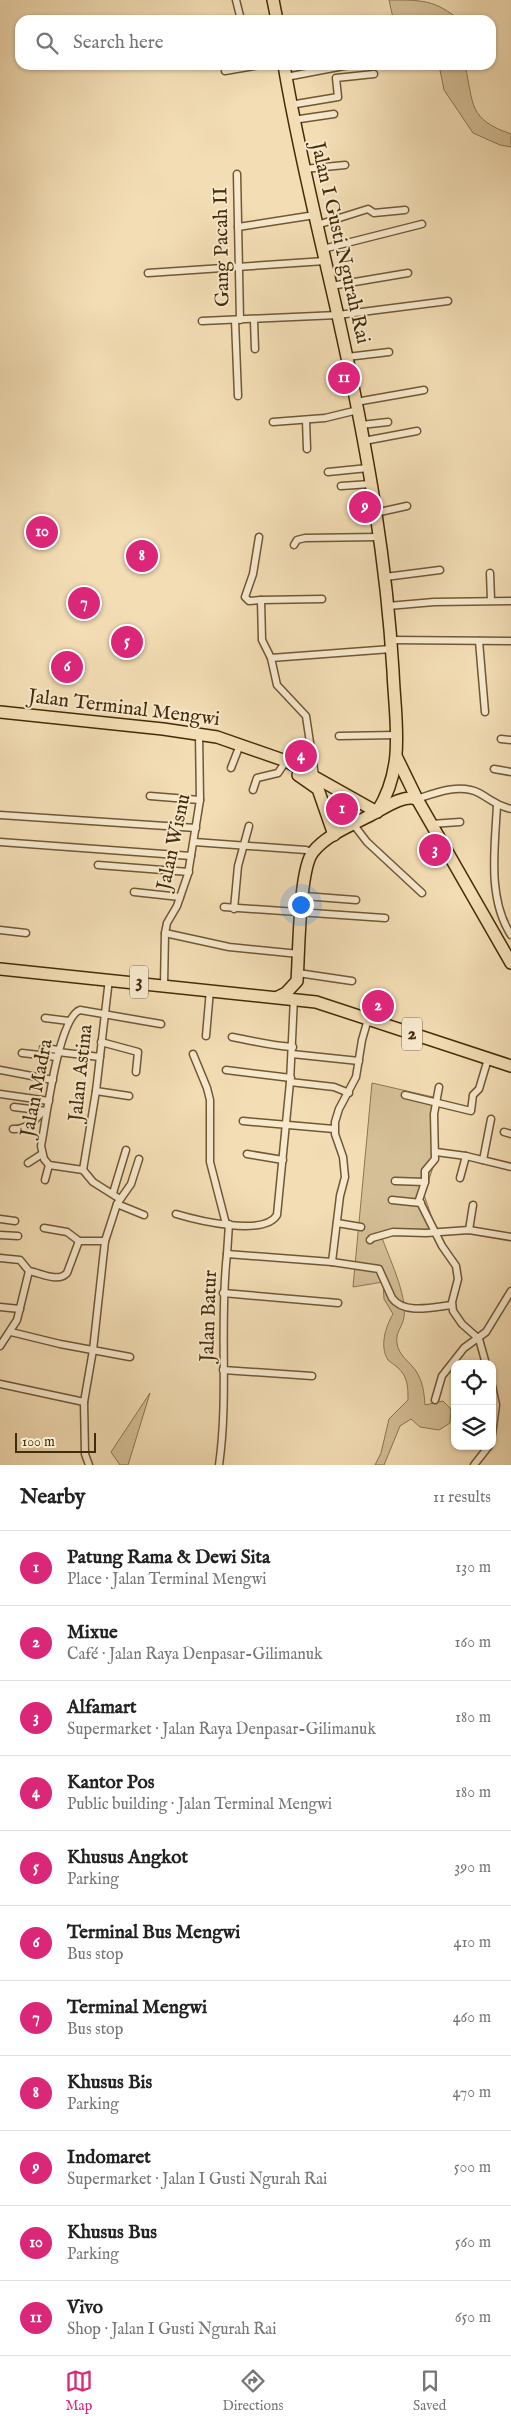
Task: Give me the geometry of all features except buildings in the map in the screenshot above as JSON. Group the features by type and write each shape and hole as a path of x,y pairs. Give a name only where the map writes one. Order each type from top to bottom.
{"highway":[{"path":"274,0 276,15"},
{"name":"Jalan I Gusti Ngurah Rai","path":"285,70 293,120 338,315 364,441 385,577 397,758"},
{"name":"Jalan Terminal Mengwi","path":"0,712 199,737 242,745 315,776 377,812"},
{"name":"Jalan Terminal Mengwi","path":"0,720 199,737 284,764 318,789 334,835"},
{"path":"397,758 417,799 511,962"},
{"path":"377,812 393,780 397,758"},
{"path":"278,997 286,993 298,977 304,896 308,862 312,852 334,835 377,812 401,800 417,799"},
{"name":"3","path":"0,969 294,998 314,1002"},
{"path":"298,977 314,1002"},
{"name":"2","path":"314,1002 511,1066"}],"street":[{"path":"236,0 240,15"},
{"path":"225,71 231,70"},
{"path":"286,77 323,70"},
{"path":"290,105 338,97 336,78 374,74"},
{"path":"293,120 334,114"},
{"path":"304,169 345,166"},
{"name":"Gang Pacah II","path":"237,174 239,267 238,396"},
{"path":"238,227 316,220 368,209 374,213 405,210"},
{"path":"322,249 422,224"},
{"path":"148,273 325,261"},
{"path":"331,286 408,272"},
{"path":"202,321 338,315 448,301"},
{"path":"254,320 255,349"},
{"path":"347,357 389,352"},
{"path":"273,422 325,418 357,406 424,390"},
{"path":"306,420 307,449"},
{"path":"361,425 388,422"},
{"path":"364,441 417,431"},
{"path":"328,472 368,468"},
{"path":"341,486 371,484"},
{"path":"375,513 407,506"},
{"path":"259,537 253,574 246,596 249,601 322,599"},
{"path":"294,545 297,540 305,538 379,537"},
{"path":"385,577 440,570"},
{"path":"490,573 491,600"},
{"path":"261,600 262,640 270,658 277,685 306,716 315,776"},
{"path":"388,606 491,600 511,601"},
{"path":"479,641 485,712"},
{"path":"270,658 391,645 511,641"},
{"path":"339,736 396,735"},
{"name":"Jalan Wisnu","path":"164,985 165,933 167,923 180,897 188,872 200,800 199,737"},
{"path":"501,739 511,740"},
{"path":"231,768 238,750"},
{"path":"253,790 257,778 278,773 284,764"},
{"path":"494,769 511,772"},
{"path":"417,799 441,791 466,790 480,793 497,805 511,809"},
{"path":"150,796 200,800"},
{"path":"497,805 495,879 502,918 511,935"},
{"path":"0,815 196,828"},
{"path":"431,824 460,822"},
{"path":"354,825 366,842 422,893"},
{"path":"234,909 238,866 245,847 249,826"},
{"path":"0,842 191,856"},
{"path":"194,842 312,852"},
{"path":"98,864 188,872"},
{"path":"134,892 180,897"},
{"path":"304,896 356,900"},
{"path":"224,907 302,914 385,918"},
{"path":"0,930 26,933"},
{"path":"165,933 229,947 301,952"},
{"path":"298,977 352,981"},
{"name":"Jalan Astina","path":"83,1170 96,1091 109,979"},
{"path":"206,1036 210,990"},
{"path":"176,1214 228,1224 261,1226 275,1218 278,1208 291,1080 294,998"},
{"name":"Jalan Madra","path":"83,1170 49,1165 42,1154 45,1111 50,1101 58,1053 69,1021 80,1010 104,1014"},
{"path":"104,1014 161,1024"},
{"path":"45,1018 69,1021"},
{"path":"332,1262 345,1170 334,1129 339,1109 356,1077 362,1040 368,1020"},
{"path":"232,1037 261,1041 271,1046 293,1047"},
{"path":"101,1042 138,1052 136,1072"},
{"path":"43,1048 58,1053"},
{"path":"22,1054 58,1053 100,1057"},
{"path":"193,1054 210,1100 210,1162 228,1224 227,1254"},
{"path":"292,1054 359,1061"},
{"path":"405,1095 435,1104 471,1111 473,1094 479,1090 488,1060"},
{"path":"0,1070 53,1080"},
{"path":"226,1070 334,1087 349,1093"},
{"path":"439,1087 435,1104 434,1141 436,1152 433,1163 425,1171 425,1182 420,1194 420,1203 434,1232 456,1266 458,1285 452,1306 458,1318 480,1339 485,1360"},
{"path":"96,1091 129,1096"},
{"path":"0,1094 50,1101"},
{"path":"14,1107 45,1111"},
{"path":"13,1129 20,1129 31,1123 45,1111"},
{"path":"243,1120 334,1129"},
{"path":"483,1160 491,1120"},
{"path":"504,1132 511,1134"},
{"path":"113,1193 126,1150"},
{"path":"436,1152 466,1156 511,1167"},
{"path":"28,1163 42,1154"},
{"path":"246,1154 283,1160"},
{"path":"460,1178 466,1156"},
{"path":"89,1465 85,1454 84,1402 93,1350 105,1241 118,1202 131,1184 139,1159"},
{"path":"45,1180 49,1165"},
{"path":"83,1170 93,1182 113,1193 118,1202 144,1215"},
{"path":"395,1181 425,1182"},
{"path":"392,1200 420,1203"},
{"path":"469,1230 474,1205"},
{"path":"0,1219 15,1221"},
{"path":"337,1222 361,1227"},
{"path":"44,1228 67,1232 80,1241 105,1241"},
{"path":"370,1240 393,1232 469,1230 511,1237"},
{"path":"0,1234 18,1236"},
{"path":"0,1258 20,1260 29,1271 57,1278 64,1277 80,1241"},
{"name":"Jalan Batur","path":"219,1465 224,1370 223,1293 227,1254 332,1262 379,1269 392,1298 405,1308 452,1306"},
{"path":"0,1346 11,1332 20,1309 29,1271"},
{"path":"435,1400 442,1376 464,1348 480,1339 495,1320 511,1291"},
{"path":"223,1293 338,1303"},
{"path":"0,1307 20,1309"},
{"path":"11,1332 130,1358"},
{"path":"224,1370 312,1376"},
{"path":"0,1384 84,1402"},
{"path":"474,1465 486,1450"}],"shaded area":[{"path":"389,0 428,2 454,15 392,15"},
{"path":"440,70 466,70 475,109 487,123 511,134 511,147 500,145 473,133 444,90"},
{"path":"372,1083 433,1097 434,1164 424,1195 437,1232 409,1236 381,1235 397,1276 403,1298 404,1317 397,1336 398,1347 420,1379 425,1405 443,1401 451,1409 450,1423 439,1430 420,1427 411,1419 400,1426 384,1465 375,1465 381,1453 389,1419 408,1400 407,1382 401,1370 388,1360 385,1354 384,1336 393,1314 384,1299 383,1282 353,1287"},
{"path":"150,1393 128,1465 120,1465 111,1452"}],"place":[{"name":"Vivo","path":"344,378"},
{"name":"Indomaret","path":"365,507"},
{"name":"Khusus Bus","path":"42,532"},
{"name":"Khusus Bis","path":"142,556"},
{"name":"Terminal Mengwi","path":"84,603"},
{"name":"Khusus Angkot","path":"127,642"},
{"name":"Terminal Bus Mengwi","path":"67,667"},
{"name":"Kantor Pos","path":"301,756"},
{"name":"Patung Rama & Dewi Sita","path":"342,809"},
{"name":"Alfamart","path":"435,850"},
{"name":"Mixue","path":"378,1006"}]}
